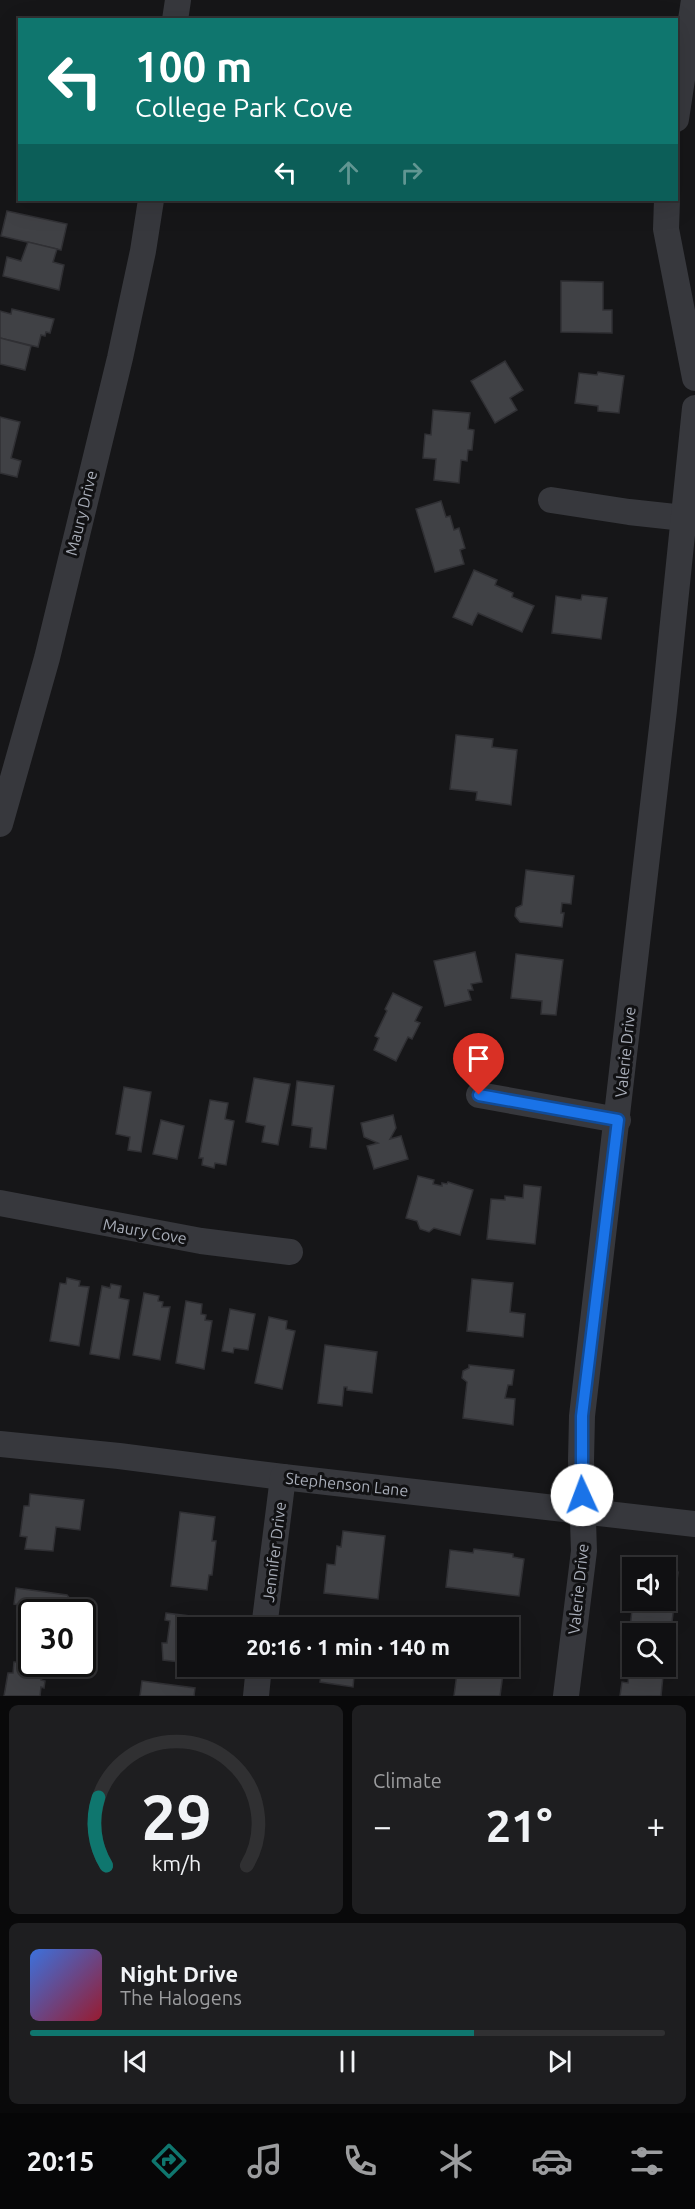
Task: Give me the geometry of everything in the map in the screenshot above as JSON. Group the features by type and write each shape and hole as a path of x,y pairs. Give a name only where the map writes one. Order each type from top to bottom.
{"street":[{"path":"175,18 178,0"},
{"path":"678,106 694,0"},
{"name":"Maury Drive","path":"0,824 47,658 120,358 152,201"},
{"path":"667,201 666,229 695,378"},
{"name":"Valerie Drive","path":"566,1696 585,1551 581,1461 582,1416 618,1120 695,408"},
{"path":"551,500 684,518"},
{"path":"479,1095 618,1120"},
{"name":"Maury Cove","path":"0,1203 201,1241 290,1252"},
{"name":"Stephenson Lane","path":"0,1444 695,1524"},
{"name":"Jennifer Drive","path":"265,1617 283,1477"},
{"path":"256,1696 259,1677"}],"building":[{"path":"7,211 67,224 61,250 1,236"},
{"path":"28,242 57,249 53,262 64,265 59,290 3,276 7,257 21,261"},
{"path":"561,281 603,282 603,310 612,310 612,333 561,332"},
{"path":"12,309 54,319 50,333 46,332 45,336 41,335 38,347 0,338 0,311 11,314"},
{"path":"0,338 31,346 25,370 0,364"},
{"path":"505,361 523,390 510,398 517,410 495,423 471,381"},
{"path":"598,372 624,376 619,413 598,411 598,406 575,403 579,373 597,375"},
{"path":"433,410 470,413 468,429 474,430 472,450 468,450 467,461 461,460 459,483 434,480 436,459 423,458 425,434 431,435"},
{"path":"0,417 20,422 11,458 21,461 17,477 0,473"},
{"path":"441,501 446,517 450,516 454,530 459,528 465,548 460,550 464,564 435,572 416,509"},
{"path":"474,570 497,580 495,585 513,593 512,597 534,606 522,632 478,613 472,625 453,617"},
{"path":"582,595 607,598 601,639 552,633 556,596 581,600"},
{"path":"456,735 493,739 492,747 517,750 511,805 476,800 477,792 450,789"},
{"path":"526,870 574,876 571,904 562,903 561,913 564,913 562,927 520,922 515,916 516,908 522,905"},
{"path":"475,952 482,982 471,984 473,990 468,990 471,1000 445,1006 434,961"},
{"path":"516,954 563,960 556,1015 541,1014 542,1001 511,998"},
{"path":"393,993 422,1007 415,1021 420,1023 412,1039 408,1037 396,1061 374,1050 379,1038 375,1036"},
{"path":"254,1078 290,1084 278,1145 262,1142 265,1126 246,1122"},
{"path":"297,1081 334,1086 326,1149 310,1147 312,1128 292,1125"},
{"path":"124,1087 151,1092 141,1152 128,1150 130,1137 116,1134"},
{"path":"210,1100 228,1103 225,1119 234,1121 226,1165 215,1163 214,1168 202,1165 203,1158 199,1158"},
{"path":"393,1115 396,1128 390,1139 401,1136 408,1159 374,1169 367,1146 378,1143 364,1137 361,1123"},
{"path":"161,1120 184,1126 177,1159 153,1154"},
{"path":"418,1176 434,1180 433,1184 442,1186 442,1183 447,1184 448,1182 473,1190 460,1235 434,1228 429,1232 420,1229 417,1221 406,1218"},
{"path":"524,1185 541,1187 535,1244 487,1239 491,1199 505,1200 505,1196 523,1198"},
{"path":"67,1278 80,1281 79,1286 89,1287 79,1346 50,1341 60,1283 66,1284"},
{"path":"472,1279 513,1283 510,1312 525,1314 523,1337 467,1331"},
{"path":"111,1284 121,1286 119,1298 129,1300 119,1359 90,1354 102,1286 110,1288"},
{"path":"144,1293 159,1296 158,1301 163,1302 162,1307 170,1307 160,1360 133,1355"},
{"path":"186,1301 202,1304 201,1314 206,1315 205,1320 212,1321 204,1369 176,1363"},
{"path":"230,1309 255,1314 248,1350 234,1348 233,1353 222,1351"},
{"path":"269,1317 287,1321 286,1329 295,1331 282,1389 255,1383"},
{"path":"325,1345 377,1352 372,1393 347,1390 347,1387 344,1387 342,1406 318,1403"},
{"path":"469,1365 514,1370 512,1385 508,1385 505,1398 515,1399 513,1425 463,1418 467,1382 462,1378 463,1371 469,1368"},
{"path":"30,1494 84,1500 80,1530 56,1527 53,1551 25,1549 27,1537 20,1536 24,1506 29,1506"},
{"path":"180,1512 215,1517 212,1541 216,1541 212,1575 209,1575 207,1590 171,1586"},
{"path":"343,1531 385,1536 378,1599 324,1593 327,1564 335,1565 337,1546 341,1547"},
{"path":"474,1549 513,1554 513,1557 524,1559 519,1596 446,1587 450,1550 473,1553"},
{"path":"16,1588 67,1595 70,1599 18,1599 18,1605 14,1604"},
{"path":"632,1611 673,1611 672,1623 631,1623"},
{"path":"166,1613 198,1617 177,1617 177,1662 163,1660 162,1643 167,1643 170,1621 165,1620"},
{"path":"14,1662 18,1662 18,1677 41,1677 41,1680 45,1681 44,1688 41,1687 40,1696 4,1696 8,1673 13,1673"},
{"path":"321,1677 354,1677 353,1687 320,1682"},
{"path":"456,1677 503,1677 500,1696 454,1696"},
{"path":"629,1677 663,1677 661,1696 620,1696 622,1682 628,1683"},
{"path":"142,1681 195,1688 194,1696 140,1696"}],"route":[{"path":"479,1095 618,1120 582,1416 582,1495"}]}
